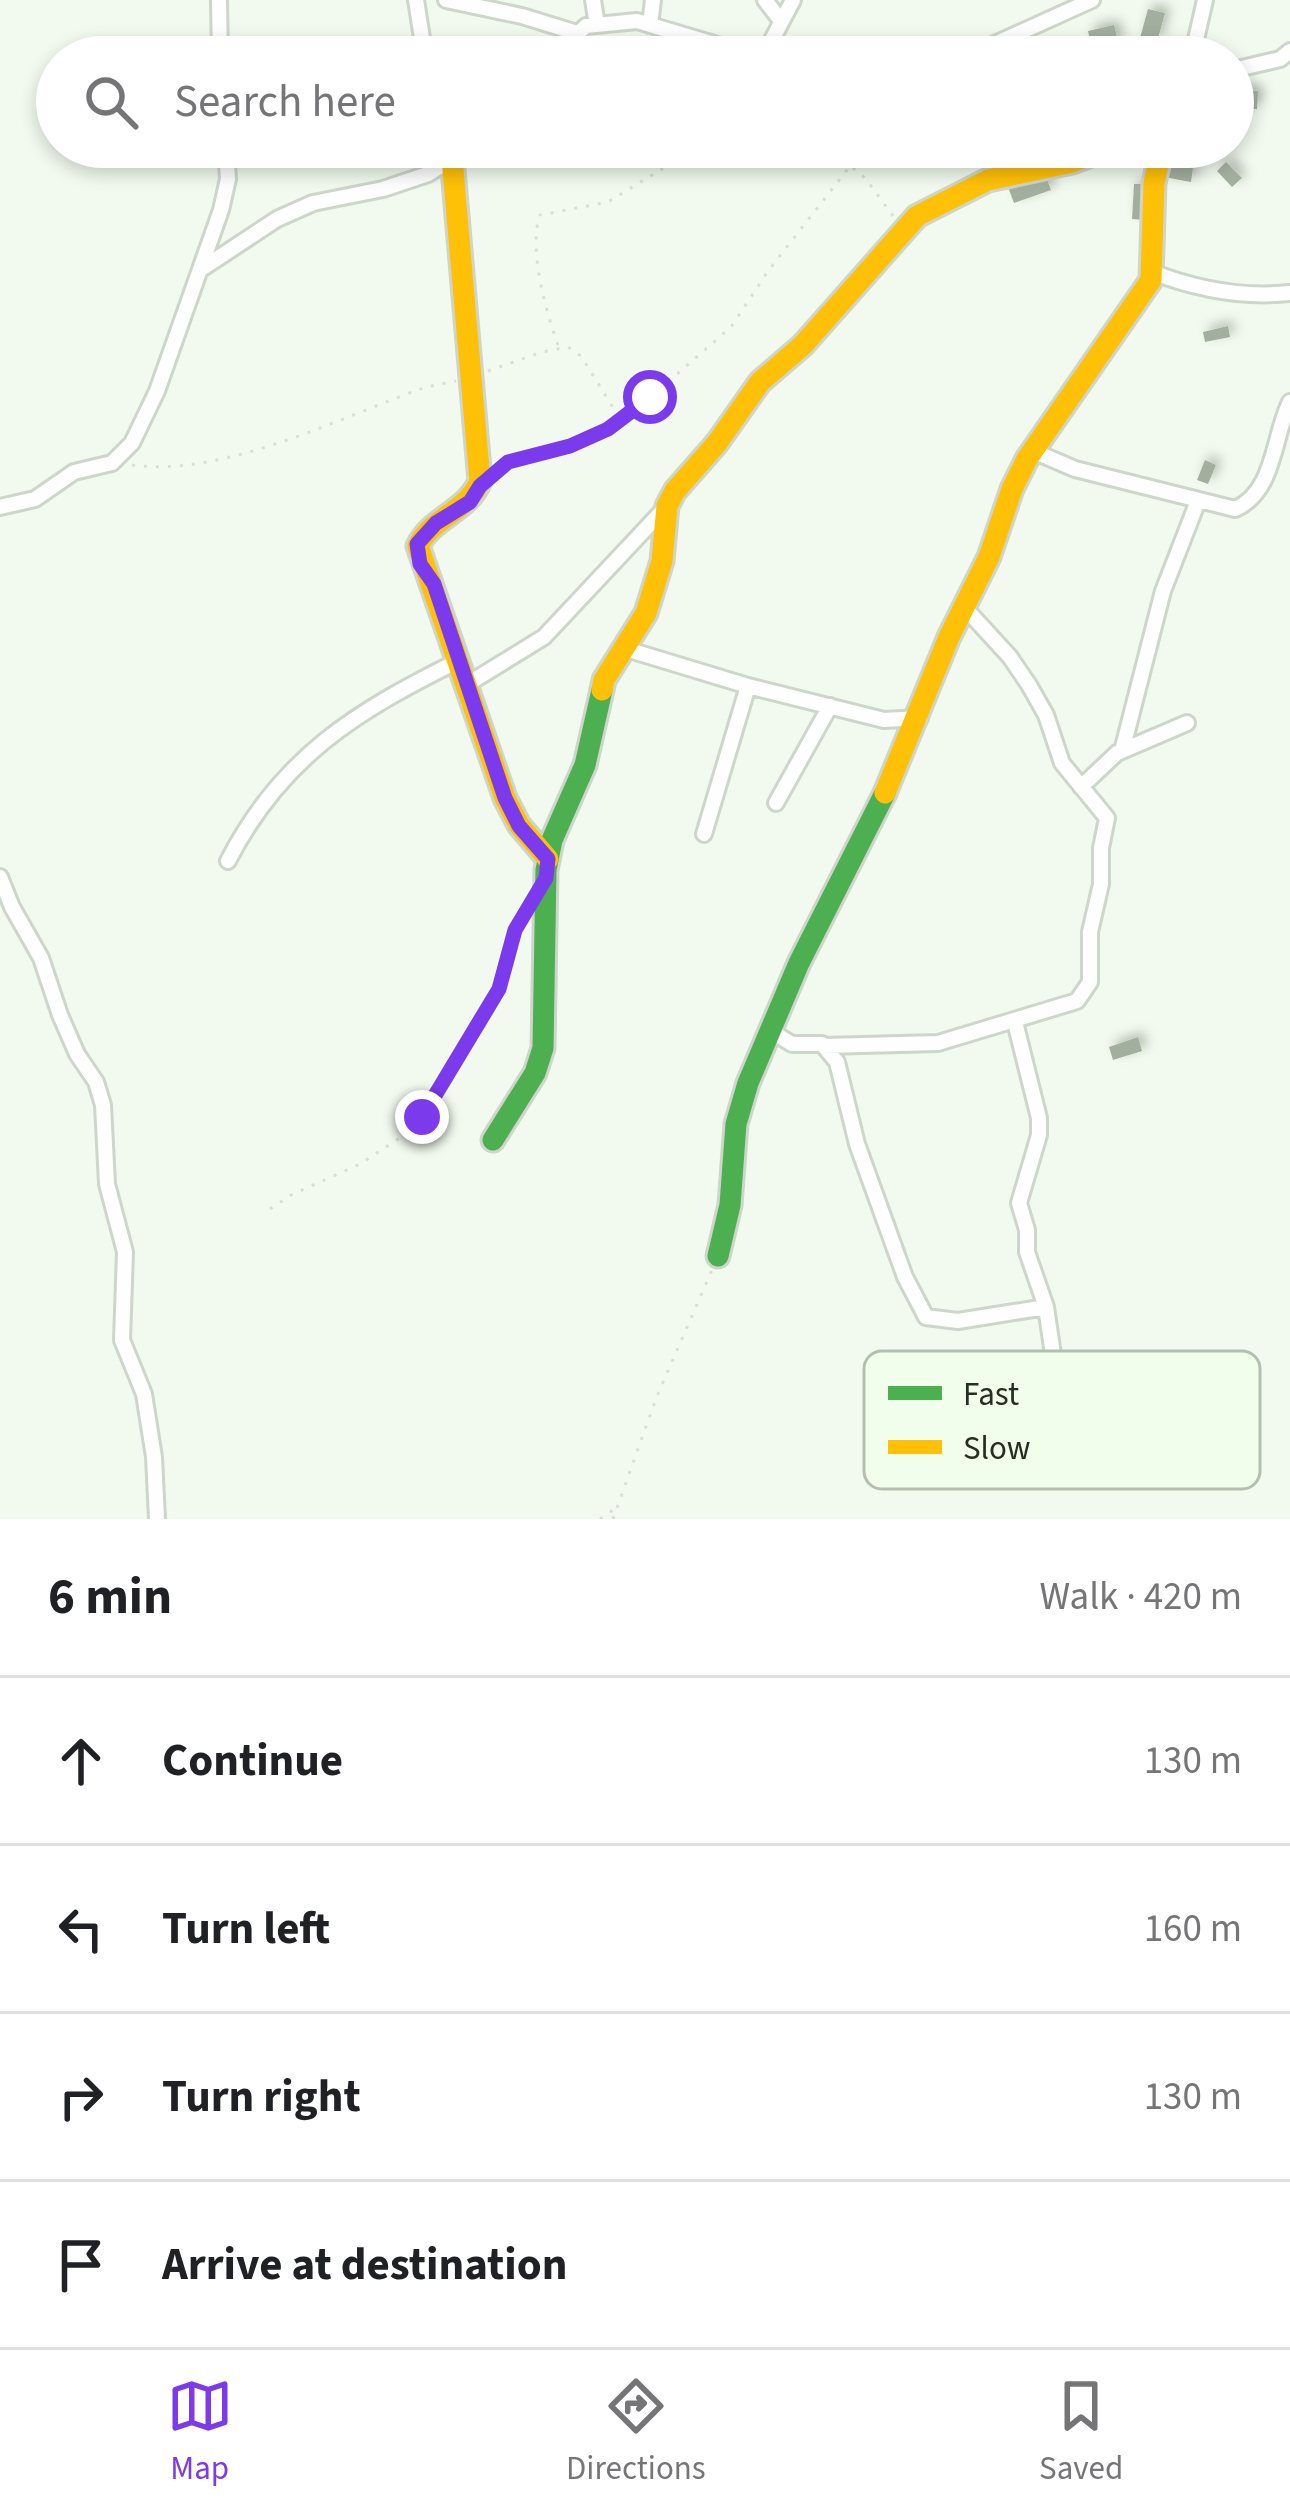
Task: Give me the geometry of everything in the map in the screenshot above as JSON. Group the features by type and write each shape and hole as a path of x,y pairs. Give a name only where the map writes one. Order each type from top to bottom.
{"street":[{"path":"220,0 220,36"},
{"path":"416,0 421,36"},
{"path":"446,0 577,33"},
{"path":"593,0 597,25"},
{"path":"650,25 652,0"},
{"path":"765,0 781,21"},
{"path":"772,36 793,0"},
{"path":"1044,0 1053,16"},
{"path":"1011,36 1092,0"},
{"path":"1197,36 1205,0"},
{"path":"574,36 597,25 637,21 688,36"},
{"path":"1254,65 1280,59 1290,51"},
{"path":"0,507 35,500 60,479 115,461 144,424 200,270 227,168"},
{"path":"200,270 277,220 313,203 383,189 436,168"},
{"path":"460,168 480,486 470,502 436,523 417,544 420,564 434,584 505,798 547,868"},
{"path":"466,685 544,637 667,506 760,382 803,345 917,216 961,190 1044,168"},
{"path":"718,1256 730,1205 736,1124 769,1030 920,718 931,680 989,557 1012,489 1033,451 1141,299 1152,272 1151,184 1156,168"},
{"path":"1152,272 1205,288 1268,296 1290,293"},
{"path":"1033,451 1075,469 1235,509 1250,500 1272,463 1281,420 1290,403"},
{"path":"1122,751 1163,591 1198,501"},
{"path":"493,1140 535,1073 543,1048 547,868 558,824 586,765 604,680 646,613 662,561 667,506"},
{"path":"824,1046 938,1043 1077,1000 1090,982 1090,932 1101,884 1107,818 1062,763 1030,685 965,608"},
{"path":"626,649 884,720 920,718"},
{"path":"228,861 260,803 333,732 458,661"},
{"path":"704,834 748,686"},
{"path":"776,803 830,706"},
{"path":"1082,787 1122,751 1187,723"},
{"path":"0,877 41,958 60,1015 103,1105 107,1184 125,1252 122,1340 144,1394 157,1519"},
{"path":"1015,1022 1040,1136 1018,1204 1046,1307 1052,1351"},
{"path":"769,1030 792,1044 816,1042 838,1062 857,1144 905,1277 926,1317 958,1322 1046,1307"}],"path":[{"path":"559,347 539,268 540,214 608,202 663,168"},
{"path":"480,486 508,462 570,446 608,429 731,327 850,168"},
{"path":"854,168 902,232"},
{"path":"115,461 164,467 253,453 426,386 471,379 559,347 576,349 614,409 629,412"},
{"path":"270,1209 360,1164 412,1130 499,989 515,930 547,868"},
{"path":"613,1519 657,1396 718,1256"},
{"path":"600,1519 617,1508"}],"building":[{"path":"1148,9 1165,13 1159,36 1141,36"},
{"path":"1114,25 1117,36 1089,36 1088,31"},
{"path":"1165,168 1193,168 1191,182 1164,177"},
{"path":"1232,168 1242,178 1232,187 1217,171"},
{"path":"1045,174 1051,190 1014,203 1008,187"},
{"path":"1134,184 1146,184 1144,220 1132,219"},
{"path":"1228,326 1230,337 1205,342 1203,332"},
{"path":"1205,460 1216,465 1208,484 1197,480"},
{"path":"1138,1037 1142,1051 1113,1060 1109,1047"}],"traffic: fast":[{"path":"493,1140 535,1073 543,1048 546,870 552,840 585,765 602,690"},
{"path":"718,1256 730,1205 736,1124 748,1083 799,963 885,793"}],"traffic: slow":[{"path":"453,168 480,481 467,500 418,546 505,798 519,825 548,859"},
{"path":"602,690 646,613 662,561 667,506 760,382 803,345 917,216 988,180 1044,168"},
{"path":"885,793 1027,459 1151,280 1157,168"}],"route":[{"path":"422,1117 499,989 515,930 546,878 548,859 519,826 505,798 434,584 420,564 417,544 436,523 476,497 480,486 508,462 570,446 608,429 650,397"}]}
